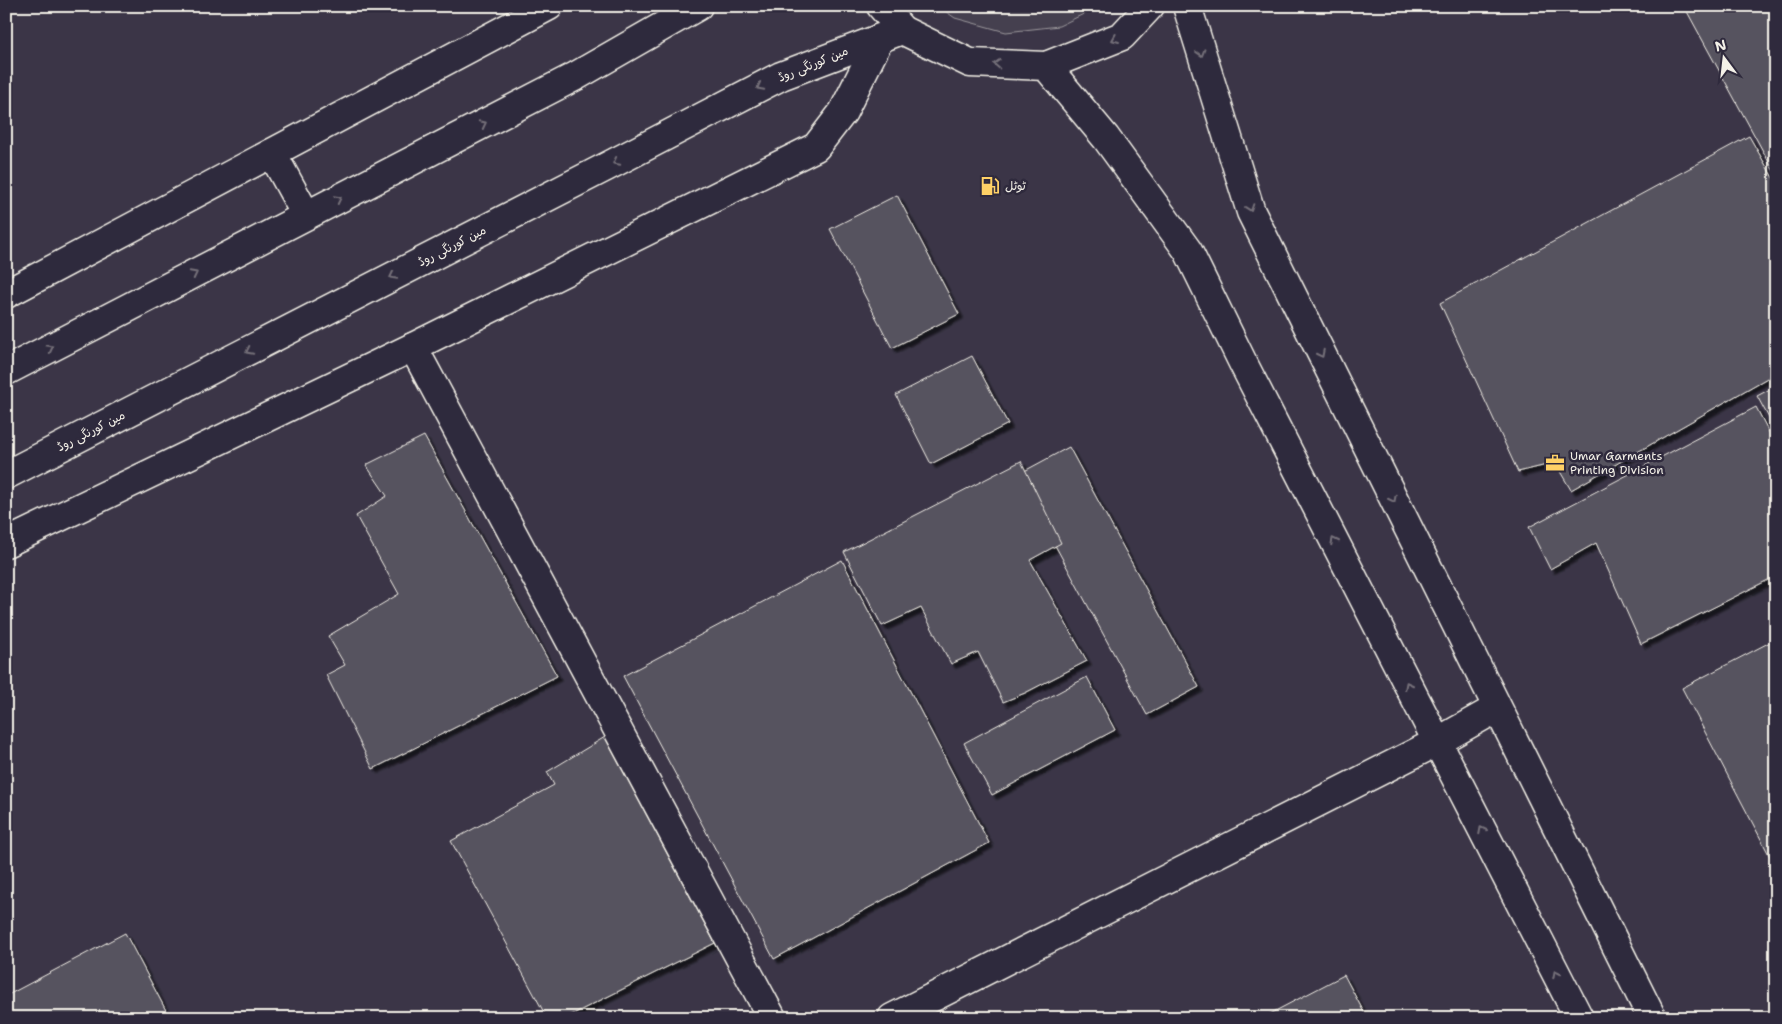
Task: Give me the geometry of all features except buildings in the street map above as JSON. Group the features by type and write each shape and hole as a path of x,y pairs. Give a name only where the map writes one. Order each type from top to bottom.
{"main road":[{"path":"6,294 548,6"},
{"path":"6,371 576,76 698,6"},
{"path":"6,543 413,347 816,147 843,112 891,34 882,6"},
{"path":"891,34 970,63 1046,66 1122,36 1150,6"},
{"path":"1186,6 1251,212 1652,1018"},
{"name":"مین کورنگی روڈ","path":"6,475 781,76 891,34"},
{"path":"1046,66 1106,138 1188,250 1243,363 1578,1018"},
{"path":"272,153 306,216"},
{"path":"413,347 772,1018"},
{"path":"892,1018 1437,742 1497,708"}],"shaded area":[{"path":"6,6 1776,6 1776,1018 6,1018"},
{"path":"938,6 1100,6 1059,26 1006,32 955,18"}],"place":[{"name":"ٹوٹل","path":"990,186"},
{"name":"Umar Garments Printing Division","path":"1555,463"}]}
